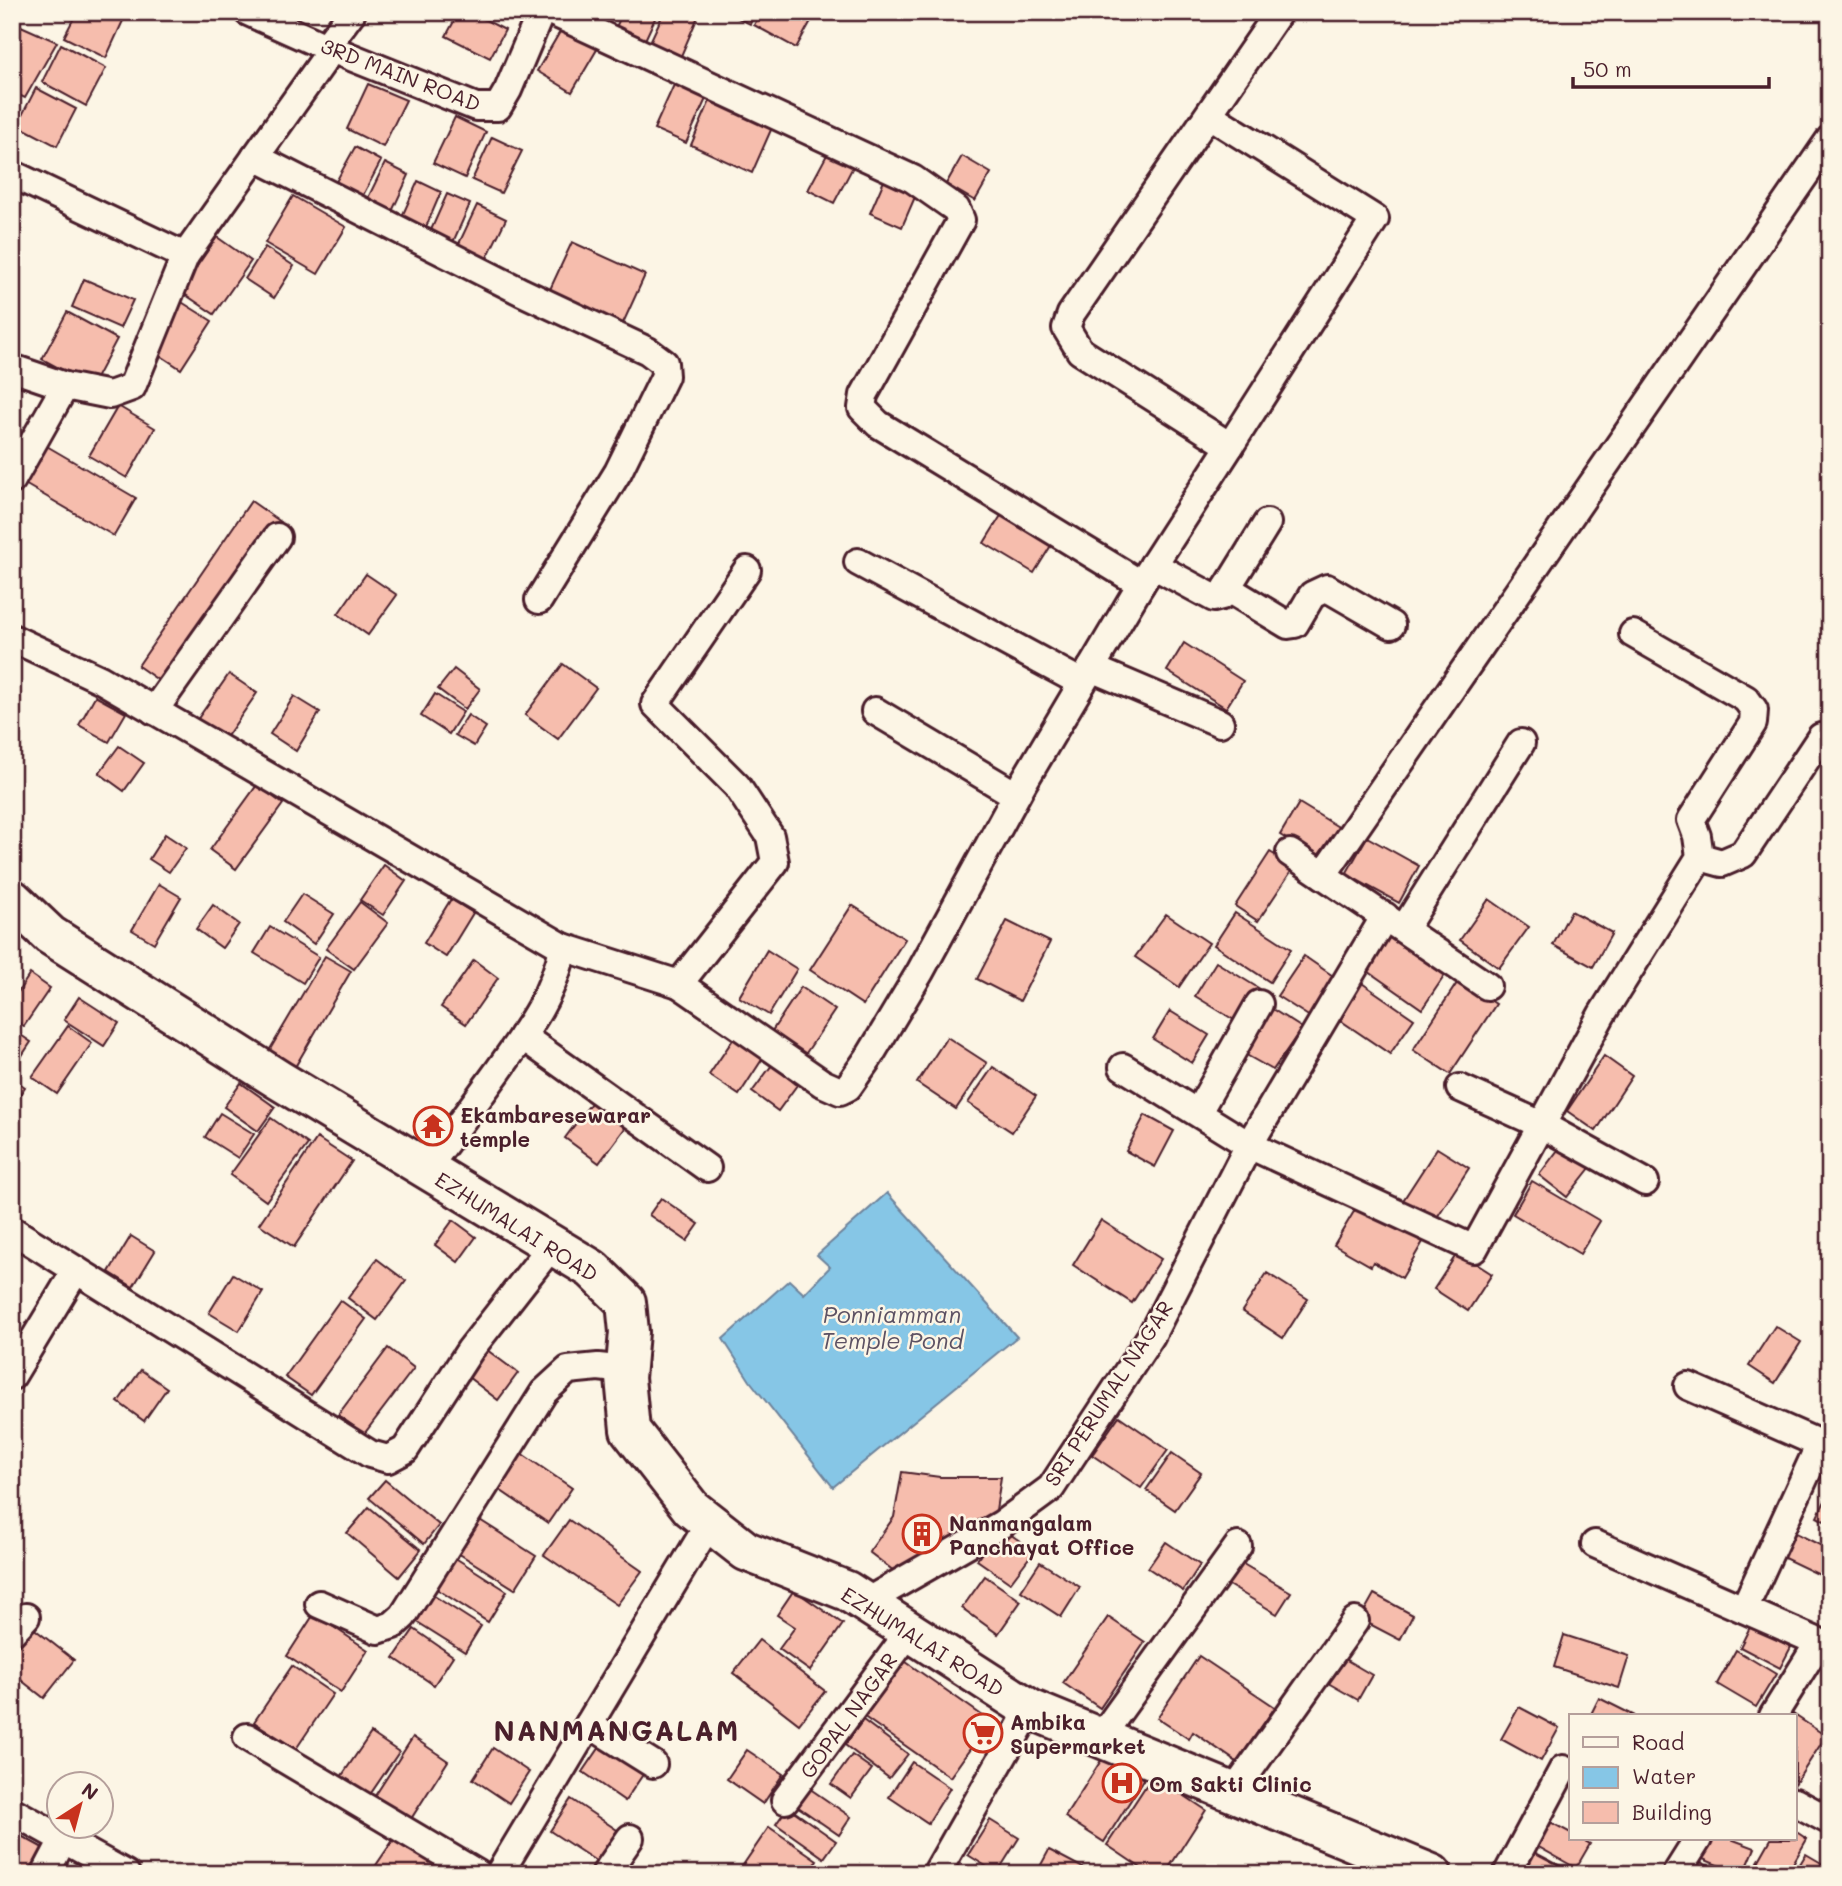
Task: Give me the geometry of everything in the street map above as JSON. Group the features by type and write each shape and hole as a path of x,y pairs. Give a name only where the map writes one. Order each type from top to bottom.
{"street":[{"name":"3RD MAIN ROAD","path":"248,12 476,107 498,107 508,90 541,12"},
{"path":"12,368 65,386 110,395 132,387 185,256 352,12"},
{"path":"552,12 913,179 957,209 961,220 864,395 862,408 878,424 1147,575 1214,598 1222,596 1267,523"},
{"path":"1230,446 1080,351 1066,328 1071,314 1279,12"},
{"path":"12,638 100,679 563,947 679,984 822,1083 840,1091 848,1087 869,1057 920,972 1016,795 1147,575 1375,219 1209,115"},
{"path":"1323,875 1830,139"},
{"path":"255,157 522,292 648,351 664,363 665,376 618,472 538,600"},
{"path":"12,174 185,256"},
{"path":"12,480 65,386"},
{"path":"154,710 277,537"},
{"path":"858,562 1086,676 1220,723"},
{"path":"679,984 775,862 770,836 737,786 655,704 747,570"},
{"path":"1227,588 1288,625 1295,624 1312,595 1328,588 1391,625"},
{"path":"1123,1067 1249,1145 1474,1249 1602,1014 1700,857 1692,820 1753,723 1754,710 1746,699 1633,634"},
{"path":"875,711 1016,795"},
{"path":"1700,857 1722,863 1743,854 1821,737"},
{"name":"SRI PERUMAL NAGAR","path":"866,1602 1002,1524 1051,1488 1151,1336 1249,1145 1395,923 1521,743"},
{"path":"1290,853 1487,986"},
{"name":"EZHUMALAI ROAD","path":"12,899 50,935 279,1080 592,1269 625,1302 629,1332 626,1370 630,1430 691,1508 746,1551 847,1591 1030,1709 1233,1793 1370,1862 1432,1874"},
{"path":"427,1168 544,1001 560,964 563,947"},
{"path":"1198,1112 1259,1004"},
{"path":"522,1036 707,1168"},
{"path":"1460,1088 1542,1125 1645,1182"},
{"path":"12,1230 370,1454 388,1459 405,1450 470,1350 552,1244"},
{"path":"12,1376 76,1270"},
{"path":"319,1604 378,1630 393,1625 403,1616 544,1392 568,1370 598,1367 626,1370"},
{"path":"1688,1386 1825,1447 1744,1609"},
{"path":"499,1874 710,1522"},
{"path":"1595,1544 1825,1644 1774,1714"},
{"path":"1100,1738 1238,1546"},
{"path":"1233,1793 1355,1621"},
{"name":"GOPAL NAGAR","path":"785,1800 910,1631"},
{"path":"936,1874 1030,1709"},
{"path":"589,1724 653,1764"},
{"path":"247,1737 478,1874"},
{"path":"1507,1874 1563,1769"},
{"path":"1797,1803 1830,1821"},
{"path":"12,1811 46,1829"},
{"path":"605,1874 629,1838"},
{"path":"45,1874 63,1840"},
{"path":"67,1840 126,1874"},
{"path":"1676,1874 1697,1840"}],"water":[{"name":"Ponniamman Temple Pond","path":"887,1193 1017,1337 833,1487 750,1381 723,1339 789,1280 804,1294 830,1267 817,1255"}],"building":[{"path":"77,12 127,12 106,58 64,37"},
{"path":"459,12 470,12 505,30 490,58 446,36"},
{"path":"623,12 658,12 645,40 616,27"},
{"path":"664,12 700,12 681,56 650,42"},
{"path":"726,12 756,12 750,24"},
{"path":"761,12 816,12 796,48 754,25"},
{"path":"12,22 57,42 25,98 12,92"},
{"path":"564,25 599,46 572,92 537,71"},
{"path":"61,44 106,68 86,106 42,82"},
{"path":"677,78 709,92 686,143 654,129"},
{"path":"368,84 406,100 383,147 347,129"},
{"path":"36,88 76,109 57,146 17,125"},
{"path":"712,96 774,123 752,173 691,145"},
{"path":"455,117 486,132 465,178 433,163"},
{"path":"492,137 522,151 501,193 472,180"},
{"path":"355,147 381,161 359,203 332,189"},
{"path":"830,149 855,163 834,203 808,190"},
{"path":"962,156 991,173 975,201 946,184"},
{"path":"385,163 409,175 389,218 364,206"},
{"path":"886,176 918,190 902,227 870,213"},
{"path":"418,181 441,192 423,234 399,223"},
{"path":"447,194 470,204 450,249 427,239"},
{"path":"293,196 346,227 318,274 265,243"},
{"path":"477,205 506,219 483,266 455,252"},
{"path":"217,237 251,261 214,314 180,291"},
{"path":"572,242 645,275 619,332 546,298"},
{"path":"265,247 294,266 274,298 245,279"},
{"path":"84,279 133,300 120,328 72,307"},
{"path":"180,301 212,321 181,369 149,348"},
{"path":"67,312 117,339 92,386 42,359"},
{"path":"118,406 155,428 127,478 89,456"},
{"path":"45,445 136,498 114,536 23,483"},
{"path":"251,501 281,522 168,687 138,666"},
{"path":"1005,509 1055,539 1034,573 984,543"},
{"path":"366,574 397,595 368,635 338,614"},
{"path":"1184,643 1243,681 1226,708 1167,671"},
{"path":"563,664 596,688 558,739 525,715"},
{"path":"454,669 480,689 465,709 438,689"},
{"path":"229,674 257,693 225,739 197,720"},
{"path":"435,694 463,712 449,734 421,716"},
{"path":"95,696 126,713 109,742 79,725"},
{"path":"294,696 320,712 296,751 270,734"},
{"path":"468,715 486,727 474,746 455,735"},
{"path":"119,746 144,763 124,791 99,773"},
{"path":"257,785 283,804 236,869 210,850"},
{"path":"1299,803 1340,828 1321,860 1280,835"},
{"path":"165,834 186,848 169,872 149,859"},
{"path":"1367,837 1419,866 1399,903 1346,874"},
{"path":"1270,852 1294,867 1258,921 1235,906"},
{"path":"384,865 406,881 383,915 360,900"},
{"path":"159,884 181,897 154,943 132,930"},
{"path":"302,894 334,914 314,944 283,922"},
{"path":"451,899 473,913 446,957 424,943"},
{"path":"1489,899 1529,927 1499,968 1460,940"},
{"path":"360,902 388,923 354,969 326,949"},
{"path":"213,905 239,924 222,948 196,929"},
{"path":"852,905 905,939 863,1005 810,970"},
{"path":"1571,911 1612,933 1593,967 1553,945"},
{"path":"1235,913 1291,949 1270,982 1214,945"},
{"path":"1166,914 1209,943 1179,987 1135,957"},
{"path":"1007,921 1050,942 1020,1001 977,979"},
{"path":"270,927 319,957 303,983 254,953"},
{"path":"1385,933 1445,975 1422,1009 1362,967"},
{"path":"767,950 797,969 769,1015 739,997"},
{"path":"325,956 351,971 295,1067 269,1051"},
{"path":"1304,956 1336,978 1310,1017 1277,996"},
{"path":"474,960 498,978 466,1024 441,1007"},
{"path":"1216,962 1260,989 1239,1023 1195,996"},
{"path":"30,974 50,988 24,1026 12,1018 12,1001"},
{"path":"1356,979 1414,1019 1390,1054 1331,1014"},
{"path":"1459,980 1496,1004 1450,1074 1413,1050"},
{"path":"801,987 835,1010 802,1059 768,1037"},
{"path":"79,997 119,1023 104,1046 64,1020"},
{"path":"1269,1007 1302,1028 1273,1070 1241,1052"},
{"path":"1170,1011 1209,1035 1192,1063 1153,1039"},
{"path":"68,1026 92,1043 57,1094 32,1077"},
{"path":"12,1029 31,1042 15,1066 12,1064"},
{"path":"947,1037 987,1063 956,1109 917,1083"},
{"path":"734,1038 763,1058 739,1095 709,1075"},
{"path":"1604,1056 1632,1076 1596,1131 1567,1111"},
{"path":"772,1065 797,1085 778,1111 752,1092"},
{"path":"993,1067 1036,1096 1012,1132 968,1103"},
{"path":"12,1078 25,1087 12,1105"},
{"path":"241,1083 275,1107 258,1131 224,1107"},
{"path":"594,1099 628,1124 599,1163 565,1138"},
{"path":"220,1113 254,1134 238,1158 205,1137"},
{"path":"1145,1115 1174,1131 1155,1167 1126,1151"},
{"path":"271,1118 308,1144 266,1201 230,1175"},
{"path":"317,1138 352,1161 294,1247 259,1224"},
{"path":"1561,1146 1590,1168 1567,1197 1539,1175"},
{"path":"1437,1148 1469,1168 1434,1222 1402,1202"},
{"path":"1532,1181 1600,1221 1580,1254 1513,1214"},
{"path":"661,1198 699,1224 687,1241 649,1215"},
{"path":"1359,1203 1424,1240 1402,1278 1373,1262 1371,1266 1334,1245"},
{"path":"453,1220 476,1237 458,1262 435,1245"},
{"path":"1101,1220 1161,1259 1132,1303 1073,1265"},
{"path":"131,1236 155,1251 133,1287 109,1272"},
{"path":"1458,1252 1492,1274 1468,1311 1434,1289"},
{"path":"377,1259 406,1281 377,1320 348,1298"},
{"path":"1267,1273 1308,1299 1283,1338 1242,1311"},
{"path":"233,1274 263,1292 239,1331 209,1313"},
{"path":"340,1300 366,1319 311,1395 285,1377"},
{"path":"1775,1326 1801,1342 1775,1383 1749,1366"},
{"path":"479,1344 518,1373 498,1400 459,1370"},
{"path":"388,1348 414,1368 364,1434 338,1415"},
{"path":"141,1370 167,1388 144,1421 118,1402"},
{"path":"1119,1416 1168,1450 1141,1488 1092,1455"},
{"path":"515,1449 572,1488 548,1523 491,1484"},
{"path":"1172,1453 1201,1473 1175,1510 1146,1490"},
{"name":"Nanmangalam Panchayat Office","path":"902,1472 940,1477 1001,1477 995,1517 894,1571 869,1552 894,1517"},
{"path":"385,1480 439,1525 424,1544 369,1498"},
{"path":"1830,1493 1830,1524 1817,1517"},
{"path":"369,1507 421,1550 399,1577 347,1533"},
{"path":"472,1515 536,1556 515,1589 450,1548"},
{"path":"569,1520 642,1571 617,1605 544,1555"},
{"path":"1000,1527 1034,1551 1010,1583 977,1560"},
{"path":"1790,1530 1830,1550 1830,1580 1778,1555"},
{"path":"1166,1542 1200,1565 1183,1591 1148,1568"},
{"path":"446,1552 507,1591 488,1622 426,1582"},
{"path":"1238,1561 1291,1592 1277,1614 1225,1583"},
{"path":"1040,1562 1080,1587 1061,1617 1021,1591"},
{"path":"985,1576 1021,1601 998,1634 962,1608"},
{"path":"794,1590 843,1624 810,1671 779,1649 795,1627 777,1615"},
{"path":"428,1592 481,1626 465,1652 411,1618"},
{"path":"1374,1594 1413,1615 1400,1640 1360,1619"},
{"path":"314,1614 368,1650 341,1692 287,1656"},
{"path":"1108,1617 1145,1642 1100,1708 1063,1683"},
{"path":"1751,1625 1791,1647 1780,1668 1740,1647"},
{"path":"32,1627 74,1660 44,1698 12,1673 12,1652"},
{"path":"414,1629 453,1656 434,1685 394,1658"},
{"path":"1564,1635 1629,1656 1619,1688 1554,1667"},
{"path":"759,1640 825,1691 799,1724 733,1673"},
{"path":"1736,1650 1776,1674 1756,1707 1717,1684"},
{"path":"896,1655 990,1721 950,1777 863,1716"},
{"path":"1199,1656 1275,1707 1237,1762 1193,1732 1189,1739 1157,1718"},
{"path":"1343,1658 1372,1675 1358,1700 1328,1683"},
{"path":"292,1666 333,1694 296,1749 254,1722"},
{"path":"1599,1698 1631,1714 1591,1714"},
{"path":"1519,1707 1559,1728 1541,1761 1501,1739"},
{"path":"1797,1717 1826,1736 1797,1781"},
{"path":"863,1720 908,1754 889,1778 845,1745"},
{"path":"371,1733 399,1752 369,1796 341,1777"},
{"path":"413,1737 448,1761 409,1822 373,1799"},
{"path":"602,1744 644,1773 625,1801 583,1772"},
{"path":"493,1748 529,1772 509,1803 473,1779"},
{"path":"1109,1748 1148,1773 1104,1842 1065,1817"},
{"path":"747,1750 783,1774 763,1804 727,1779"},
{"path":"852,1755 872,1769 851,1798 831,1784"},
{"path":"912,1762 950,1788 928,1823 889,1797"},
{"path":"1153,1775 1206,1810 1165,1874 1150,1874 1107,1845"},
{"path":"803,1784 851,1817 839,1835 791,1802"},
{"path":"571,1799 620,1832 599,1863 550,1831"},
{"path":"788,1807 836,1841 824,1858 776,1824"},
{"path":"1543,1818 1569,1832 1569,1840 1583,1840 1590,1844 1576,1868 1530,1842"},
{"path":"990,1820 1019,1838 997,1873 968,1855"},
{"path":"769,1827 817,1860 808,1874 749,1874 741,1868"},
{"path":"12,1831 43,1848 28,1874 12,1874"},
{"path":"1797,1832 1807,1839 1787,1874 1779,1874 1758,1862 1770,1840 1797,1840"},
{"path":"396,1836 449,1874 370,1874"},
{"path":"1705,1840 1734,1840 1755,1848 1744,1874 1698,1857"},
{"path":"1528,1849 1568,1870 1566,1874 1515,1874"},
{"path":"1049,1850 1089,1871 1088,1874 1036,1874"},
{"path":"1806,1854 1830,1868 1830,1874 1794,1874"},
{"path":"1700,1862 1725,1874 1695,1874"}],"place":[{"name":"Ekambaresewarar temple","path":"433,1126"},
{"name":"Nanmangalam Panchayat Office","path":"922,1534"},
{"name":"Ambika Supermarket","path":"983,1733"},
{"name":"Om Sakti Clinic","path":"1122,1783"}],"district":[{"name":"NANMANGALAM","path":"617,1730"}]}
